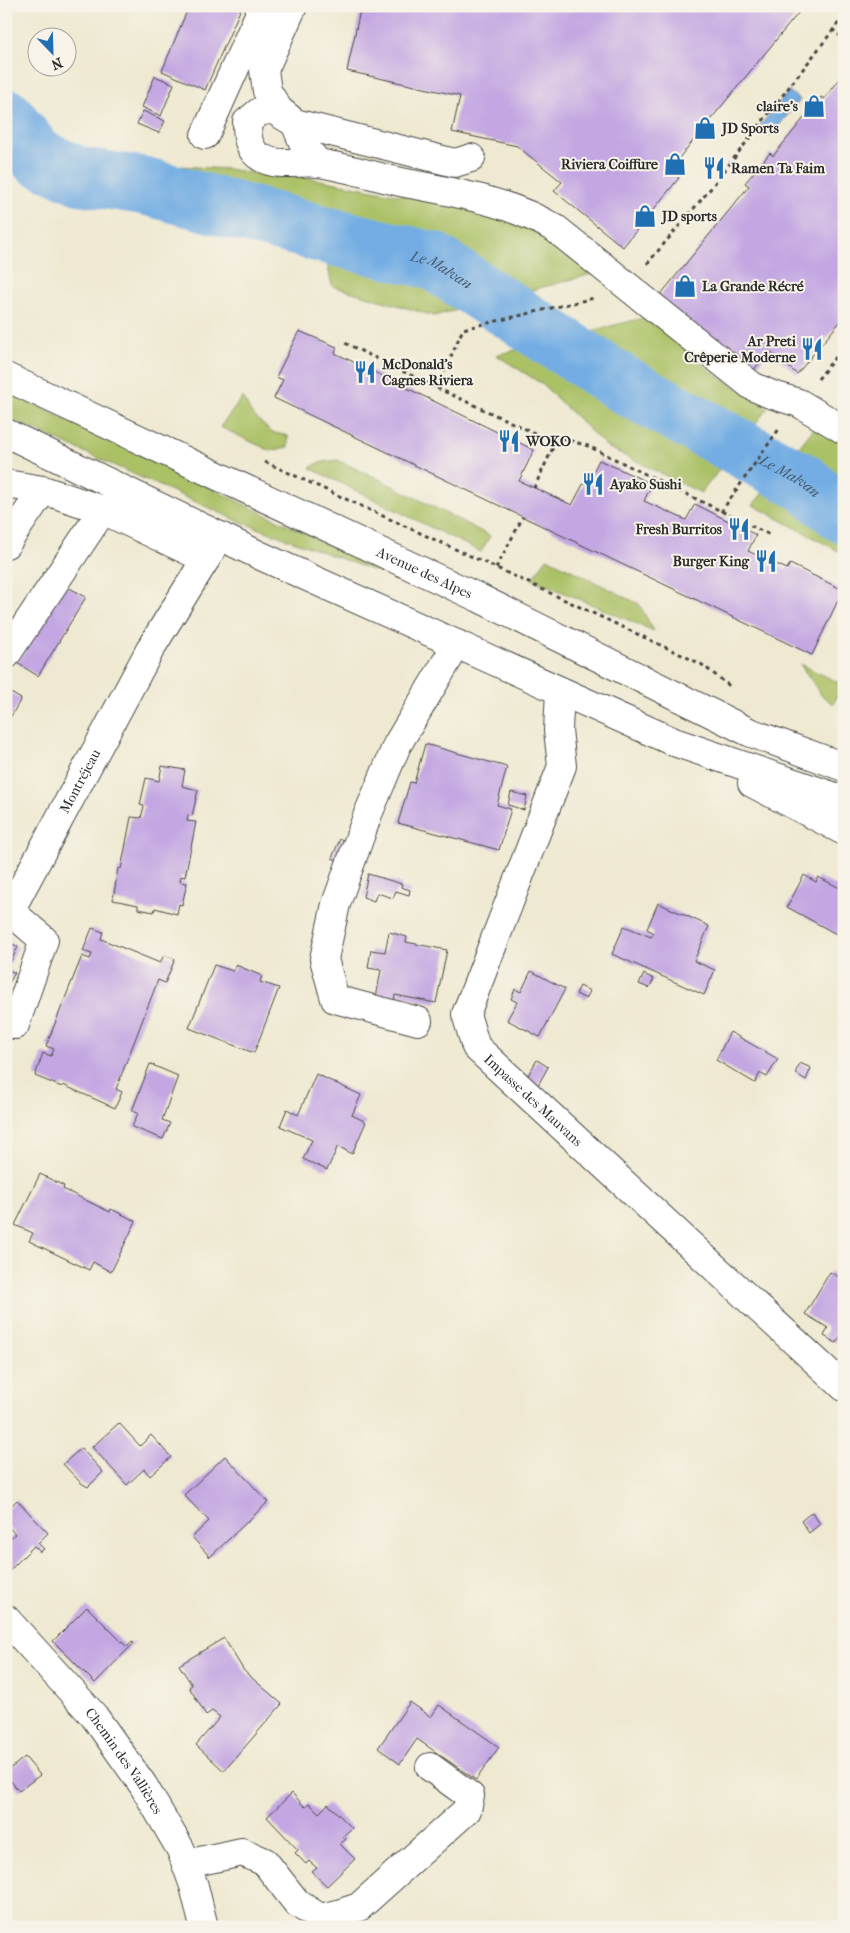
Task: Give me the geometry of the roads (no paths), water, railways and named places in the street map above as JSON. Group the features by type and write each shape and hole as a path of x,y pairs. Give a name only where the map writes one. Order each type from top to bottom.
{"main road":[{"path":"205,135 263,6"},
{"path":"293,6 264,70 266,91 279,110 294,123 305,147 318,163"},
{"path":"471,158 455,163 294,123 272,109 259,112 247,122 247,137 251,149 260,158 273,162 318,163 474,198 518,211 540,220 556,229 626,288 752,386 770,394 799,402 844,430"},
{"name":"Avenue des Alpes","path":"6,377 470,594 749,732 844,767"},
{"path":"6,434 213,548"},
{"path":"6,484 43,490 213,548 457,644 674,742 844,831"},
{"path":"6,544 43,490"},
{"path":"6,655 107,512"},
{"name":"Montréjeau","path":"15,1026 44,940 10,911 152,646 213,548"},
{"path":"418,1021 334,999 324,959 336,904 368,814 397,745 441,674 457,644"},
{"name":"Impasse des Mauvans","path":"560,691 558,730 562,766 466,1014 476,1046 844,1388"},
{"path":"674,742 844,800"},
{"name":"Chemin des Vallières","path":"6,1619 94,1716 143,1785 181,1850 194,1886 204,1927"},
{"path":"186,1864 242,1852 265,1862 297,1903 320,1918 359,1907 467,1810 470,1796 430,1767"}],"water":[{"path":"789,91 800,100 770,136 759,127"}],"waterway":[{"name":"Le Malvan","path":"6,117 37,157 80,176 145,186 318,233 433,261 621,383 803,482 844,515"}],"place":[{"name":"claire's","path":"814,106"},
{"name":"JD Sports","path":"705,128"},
{"name":"Riviera Coiffure","path":"675,164"},
{"name":"Ramen Ta Faim","path":"714,168"},
{"name":"JD sports","path":"645,216"},
{"name":"La Grande Récré","path":"685,286"},
{"name":"Ar Preti Crêperie Moderne","path":"812,349"},
{"name":"McDonald's Cagnes Riviera","path":"365,372"},
{"name":"WOKO","path":"509,441"},
{"name":"Ayako Sushi","path":"593,484"},
{"name":"Fresh Burritos","path":"739,529"},
{"name":"Burger King","path":"766,561"}]}
